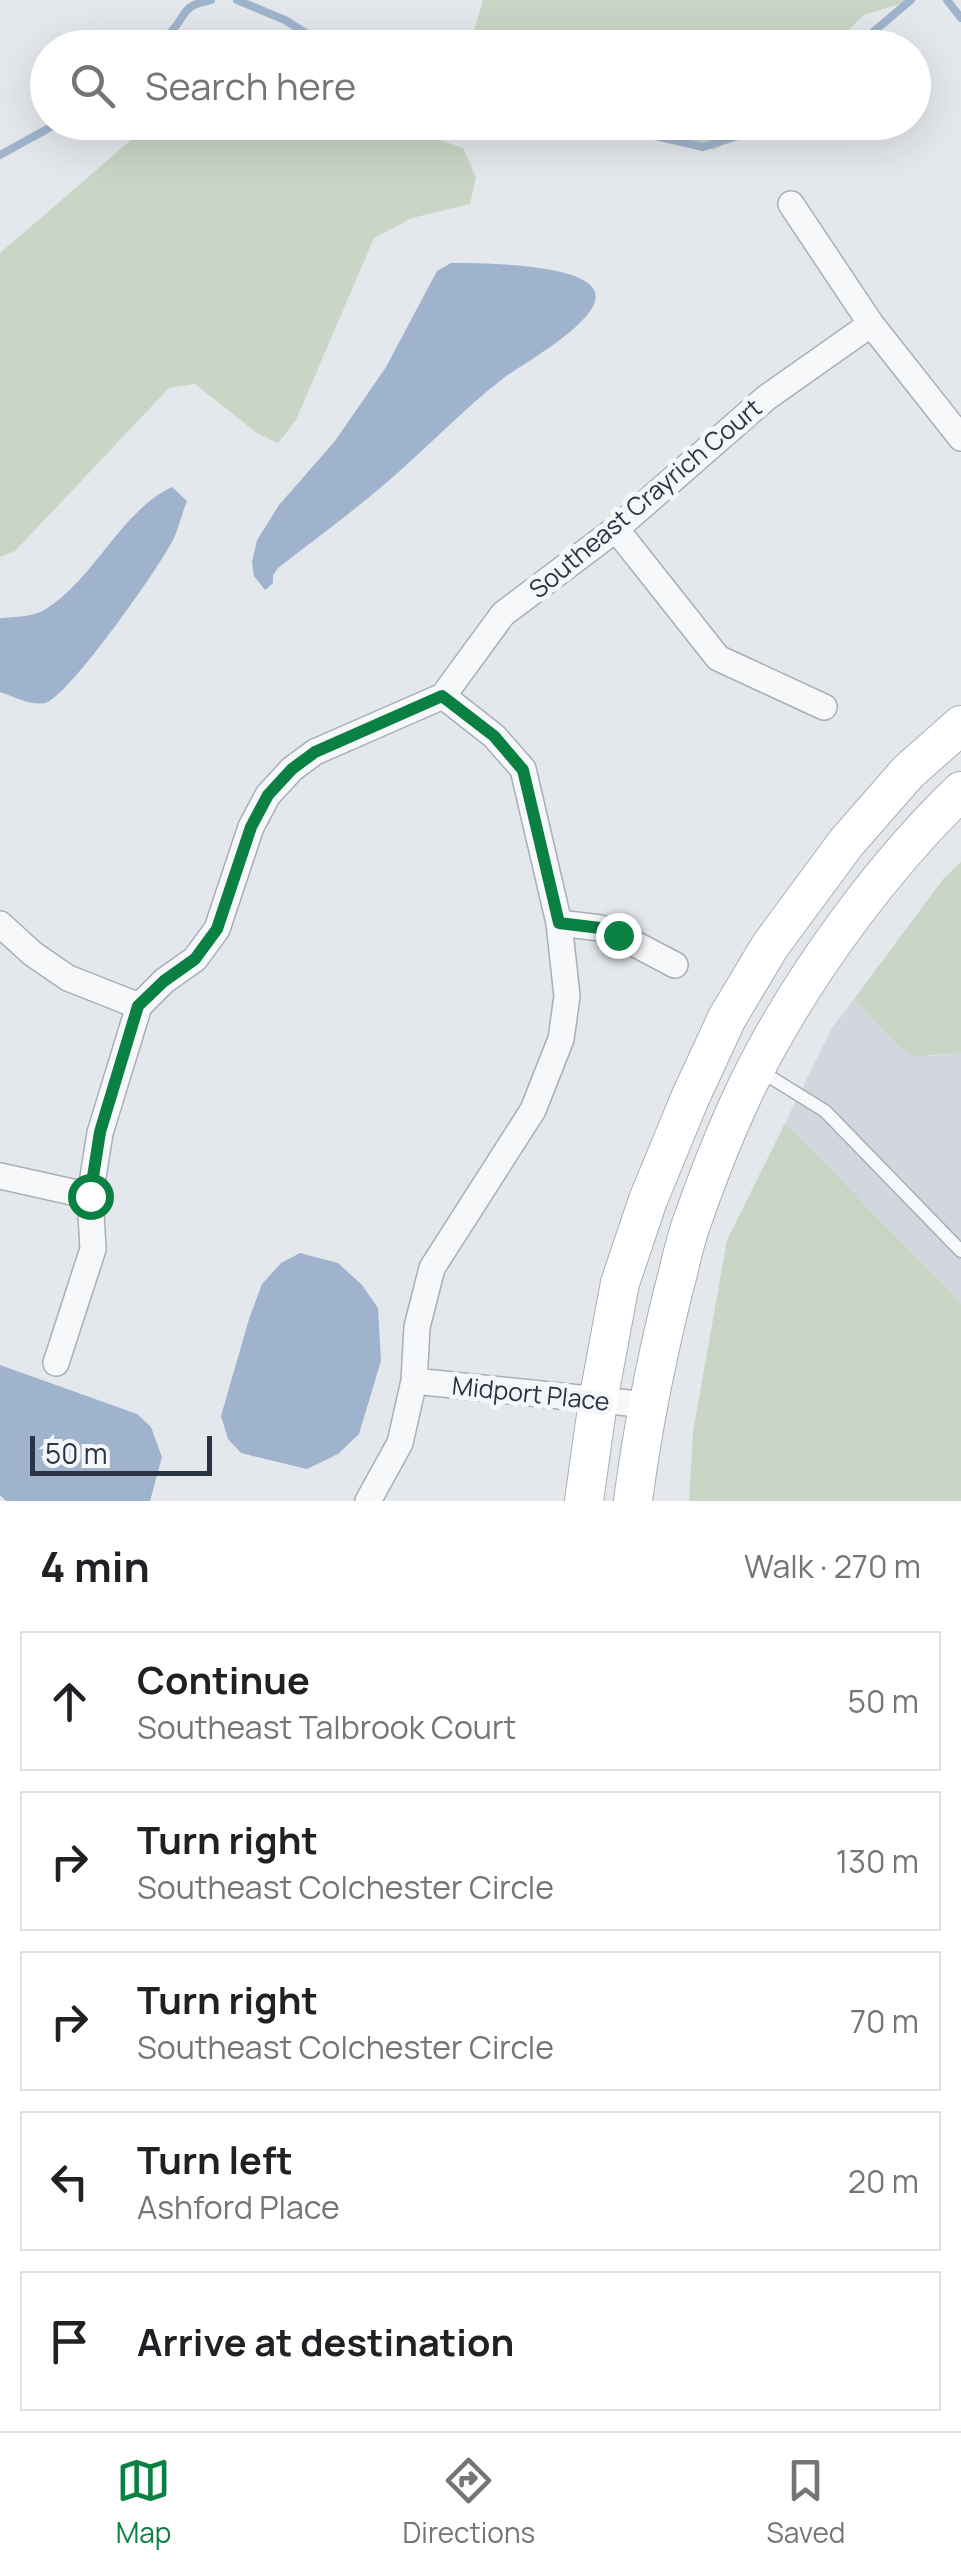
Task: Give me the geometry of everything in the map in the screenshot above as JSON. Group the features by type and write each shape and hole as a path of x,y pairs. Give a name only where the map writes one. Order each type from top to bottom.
{"main road":[{"path":"584,1501 620,1283 648,1200 727,1018 770,946 846,844 908,772 961,725"},
{"path":"633,1501 660,1346 691,1222 756,1069 806,982 879,881 961,791"}],"street":[{"path":"791,204 871,324 961,438"},
{"name":"Southeast Crayrich Court","path":"442,696 503,614 616,529 766,398 871,324"},
{"path":"616,529 718,658 824,707"},
{"path":"56,1363 93,1250 90,1196 100,1132 138,1006 195,959 217,929 251,827 268,795 292,769 315,752 442,696 494,736 523,770 559,923 567,996 554,1062 533,1110 432,1268 417,1327 414,1381 400,1442 368,1501"},
{"path":"559,923 600,928 675,964"},
{"path":"0,924 32,954 68,978 138,1006"},
{"path":"0,1176 90,1196"},
{"name":"Midport Place","path":"414,1381 648,1405"}],"lane":[{"path":"756,1069 825,1111 961,1251"}],"shaded area":[{"path":"854,999 898,1046 931,1056 961,1053 961,1303 785,1123 832,1028"}],"green space":[{"path":"483,0 913,0 864,15 848,30 474,30"},
{"path":"131,140 440,140 463,148 476,177 470,204 412,218 374,238 296,420 278,443 257,433 195,384 169,388 15,551 0,557 0,253"},
{"path":"683,140 732,140 714,150"},
{"path":"961,862 961,1053 917,1056 898,1046 854,999 944,878"},
{"path":"785,1123 961,1303 961,1501 689,1501 693,1432 727,1240"}],"water":[{"path":"451,263 530,267 572,275 587,282 595,292 594,303 575,327 489,389 386,483 278,568 273,583 265,590 254,576 252,562 257,540 279,505 335,441 386,367 437,271"},
{"path":"172,487 187,501 174,538 134,601 73,679 45,703 28,702 0,692 0,618 46,609 79,580 138,512"},
{"path":"300,1253 338,1263 362,1285 378,1308 381,1361 359,1434 338,1454 307,1469 241,1453 228,1439 221,1416 262,1284 281,1263"},
{"path":"0,1365 137,1414 151,1427 162,1457 150,1501 6,1501 0,1495"}],"waterway":[{"path":"172,30 189,8 211,0"},
{"path":"237,0 301,30"},
{"path":"875,30 911,0"},
{"path":"947,0 961,18"},
{"path":"0,155 30,138"},
{"path":"673,140 703,147 725,140"}],"route":[{"path":"90,1196 100,1132 138,1006 195,959 217,929 251,827 268,795 315,752 442,696 494,736 523,770 559,923 600,928 618,935"}]}
